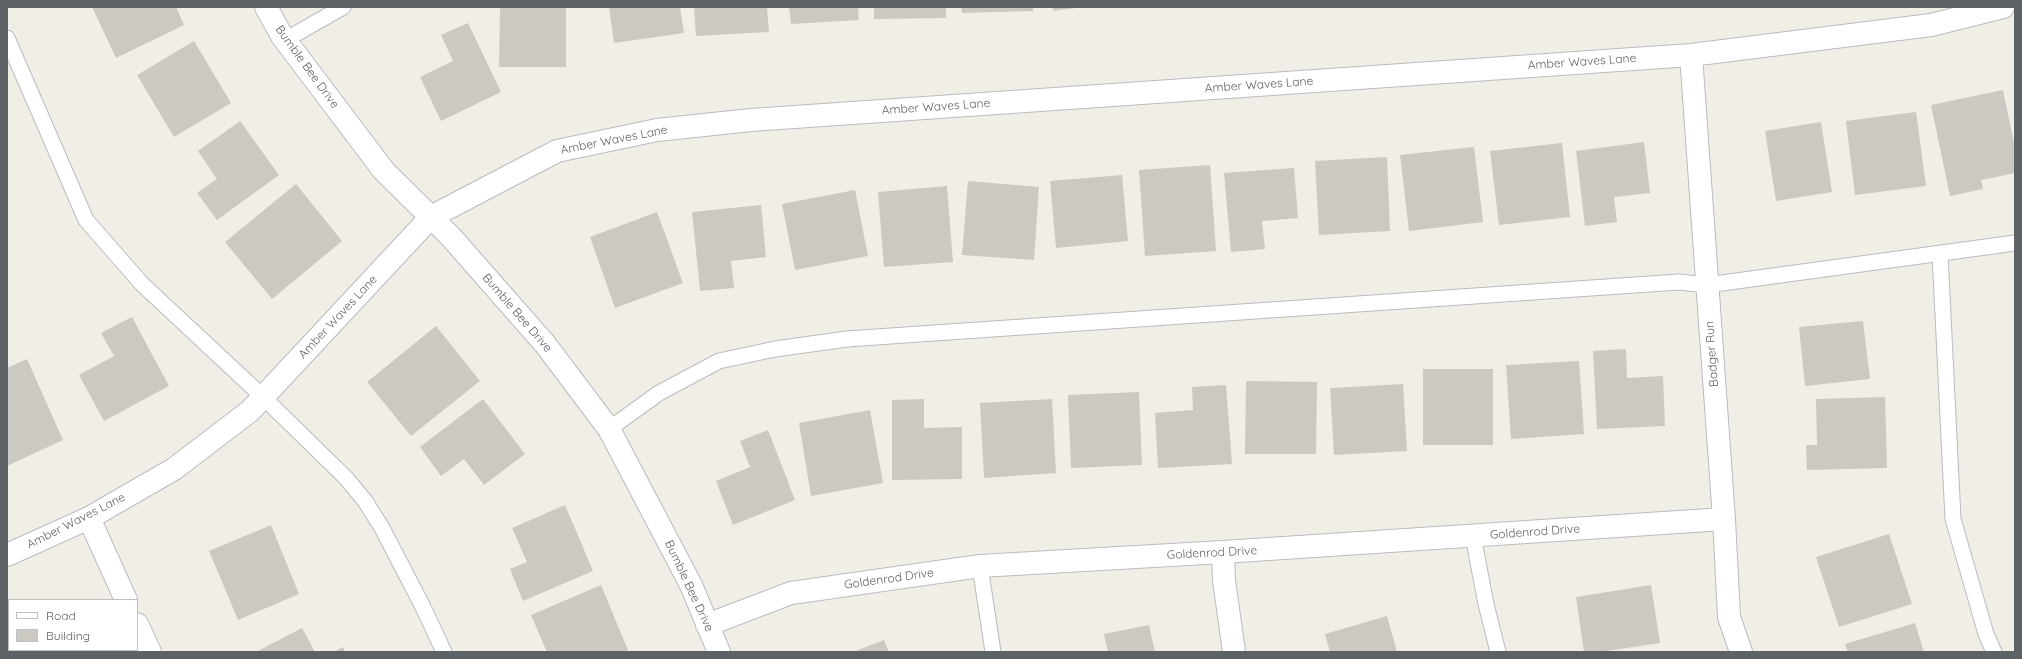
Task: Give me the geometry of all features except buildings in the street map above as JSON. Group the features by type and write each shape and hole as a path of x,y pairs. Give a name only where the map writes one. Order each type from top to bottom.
{"street":[{"name":"Bumble Bee Drive","path":"266,7 285,40 384,171 432,217 545,344 609,430 691,585 719,652"},
{"name":"Amber Waves Lane","path":"7,555 89,518 174,469 250,411 432,217 557,151 657,130 751,120 1691,55 1931,16 2003,7"},
{"name":"Badger Run","path":"1691,55 1724,519 1729,617 1741,652"},
{"path":"89,518 126,599"},
{"name":"Goldenrod Drive","path":"708,625 791,593 980,566 1223,552 1724,519"},
{"path":"1223,552 1224,580 1234,652"},
{"path":"138,626 150,652"}],"lane":[{"path":"285,40 343,7"},
{"path":"7,38 86,220 142,284 263,397 346,478 365,501 382,528 423,606 444,652"},
{"path":"609,430 659,393 719,361 775,349 840,340 1679,282 1707,285 2015,243"},
{"path":"1940,254 1953,519 1986,634 1994,652"},
{"path":"1473,536 1486,604 1498,652"},
{"path":"980,566 993,652"}]}
